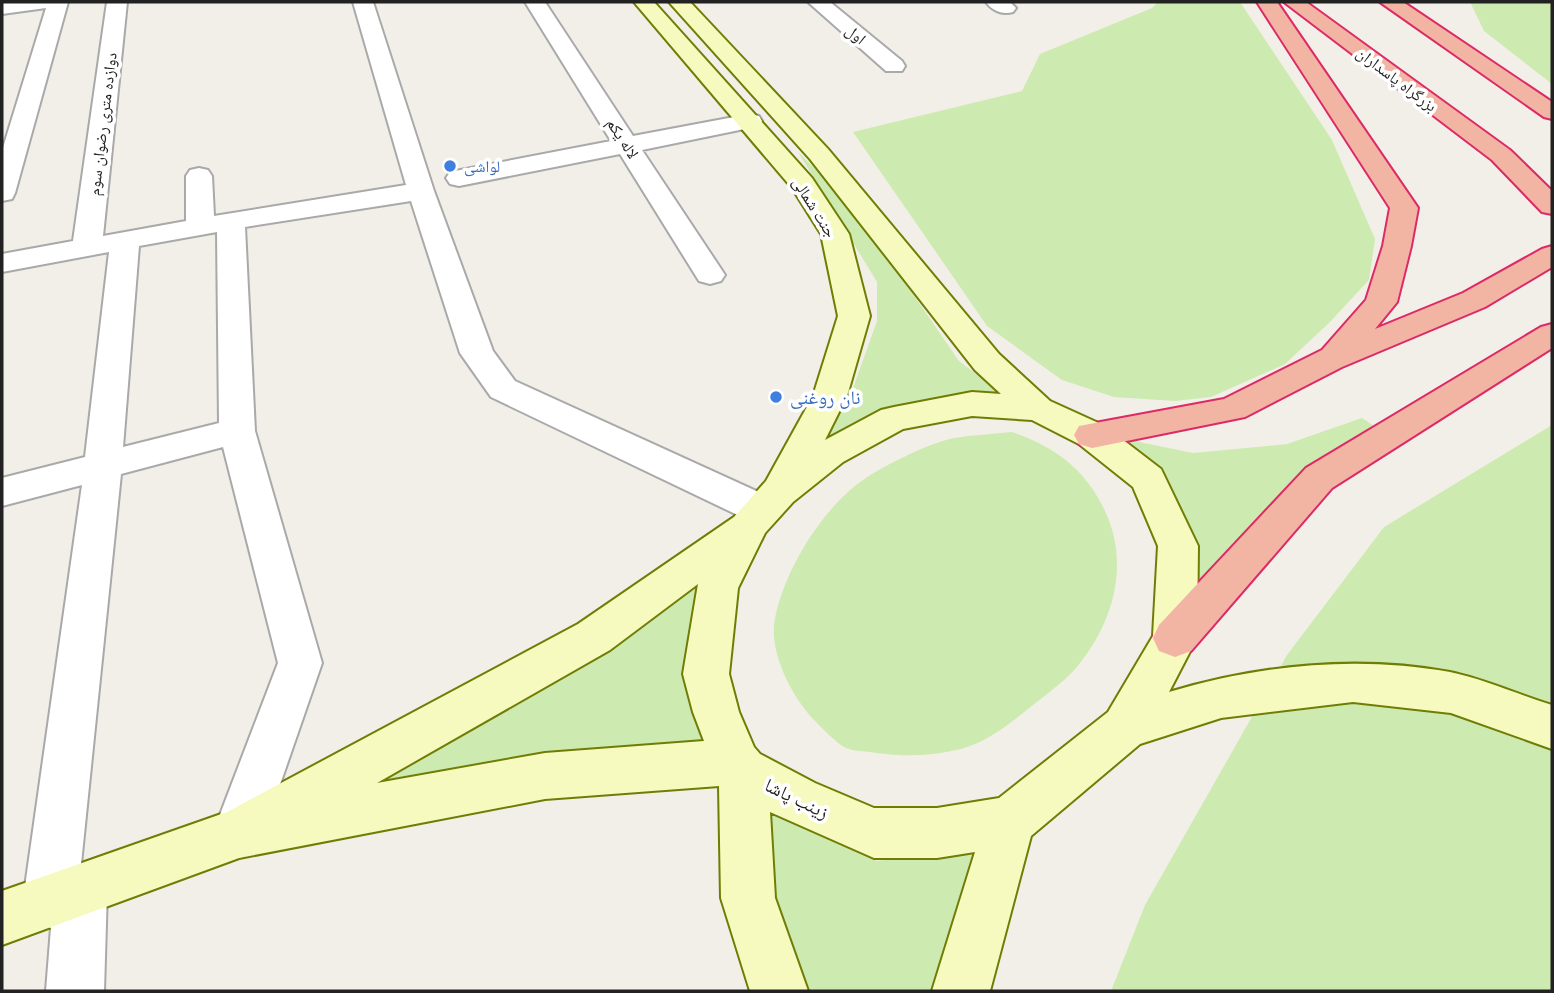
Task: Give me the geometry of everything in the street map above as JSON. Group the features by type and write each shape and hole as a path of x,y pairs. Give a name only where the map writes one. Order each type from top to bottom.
{"highway":[{"path":"1267,2 1404,208 1397,246 1381,302 1331,359"},
{"name":"بزرگراه پاسداران","path":"1294,2 1501,155 1552,206"},
{"path":"1390,2 1522,89 1552,112"},
{"path":"1447,15 1522,89"},
{"path":"1092,435 1233,409 1331,359 1474,300 1552,255"},
{"path":"1175,638 1319,478 1552,334"}],"main road":[{"name":"جنت شمالی","path":"643,2 803,184 835,234 854,316 830,396 763,509"},
{"name":"جنت شمالی","path":"679,2 819,154 988,362 1038,409"},
{"name":"زینب پاشا","path":"972,404 1038,409 1092,435 1148,479 1178,546 1175,638 1125,727 1010,821 937,833 874,834 797,800 740,766 716,712 706,674 717,588 763,509 830,453 894,419 972,404"},
{"path":"2,918 239,833 594,638 763,509"},
{"path":"1125,727 1221,697 1353,682 1451,693 1552,727"},
{"path":"239,833 545,776 740,766 748,898 779,991"},
{"path":"961,991 1010,821"}],"street":[{"path":"2,8 50,2"},
{"path":"2,193 58,2"},
{"name":"دوازده متری رضوان سوم","path":"75,991 65,896 103,466 106,243 117,2"},
{"path":"363,2 421,191 477,353 503,389 763,509"},
{"name":"لاله یکم","path":"535,2 710,275"},
{"name":"اول","path":"818,2 894,66"},
{"path":"459,178 750,121"},
{"path":"199,176 215,224 237,431 300,663 239,833"},
{"path":"2,263 215,224 421,191"},
{"path":"2,492 237,431"}],"green space":[{"path":"1158,2 1240,2 1332,140 1375,239 1369,280 1330,322 1285,364 1211,397 1175,401 1114,397 1062,380 987,326 853,132 1022,91 1040,54 1152,8"},
{"path":"1470,2 1552,2 1552,84 1484,31"},
{"path":"798,152 851,204 959,361 1004,395 884,411 820,441 852,391 877,321 877,282"},
{"path":"1362,418 1383,432 1198,584 1191,527 1161,475 1110,436 1193,453 1287,444"},
{"path":"1552,425 1552,991 1111,991 1145,905 1287,655 1384,527"},
{"path":"1012,432 1042,445 1067,461 1088,483 1105,511 1112,530 1117,570 1115,590 1102,628 1080,663 1064,680 1008,725 981,742 951,751 919,755 846,748 821,727 798,700 785,676 776,650 774,625 778,606 794,565 818,525 832,508 872,474 907,455 944,440"},
{"path":"701,579 710,750 374,784"},
{"path":"768,799 877,861 977,848 936,991 803,991 762,887"}],"place":[{"name":"لواشی","path":"450,166"},
{"name":"نان روغنی","path":"776,397"}]}
